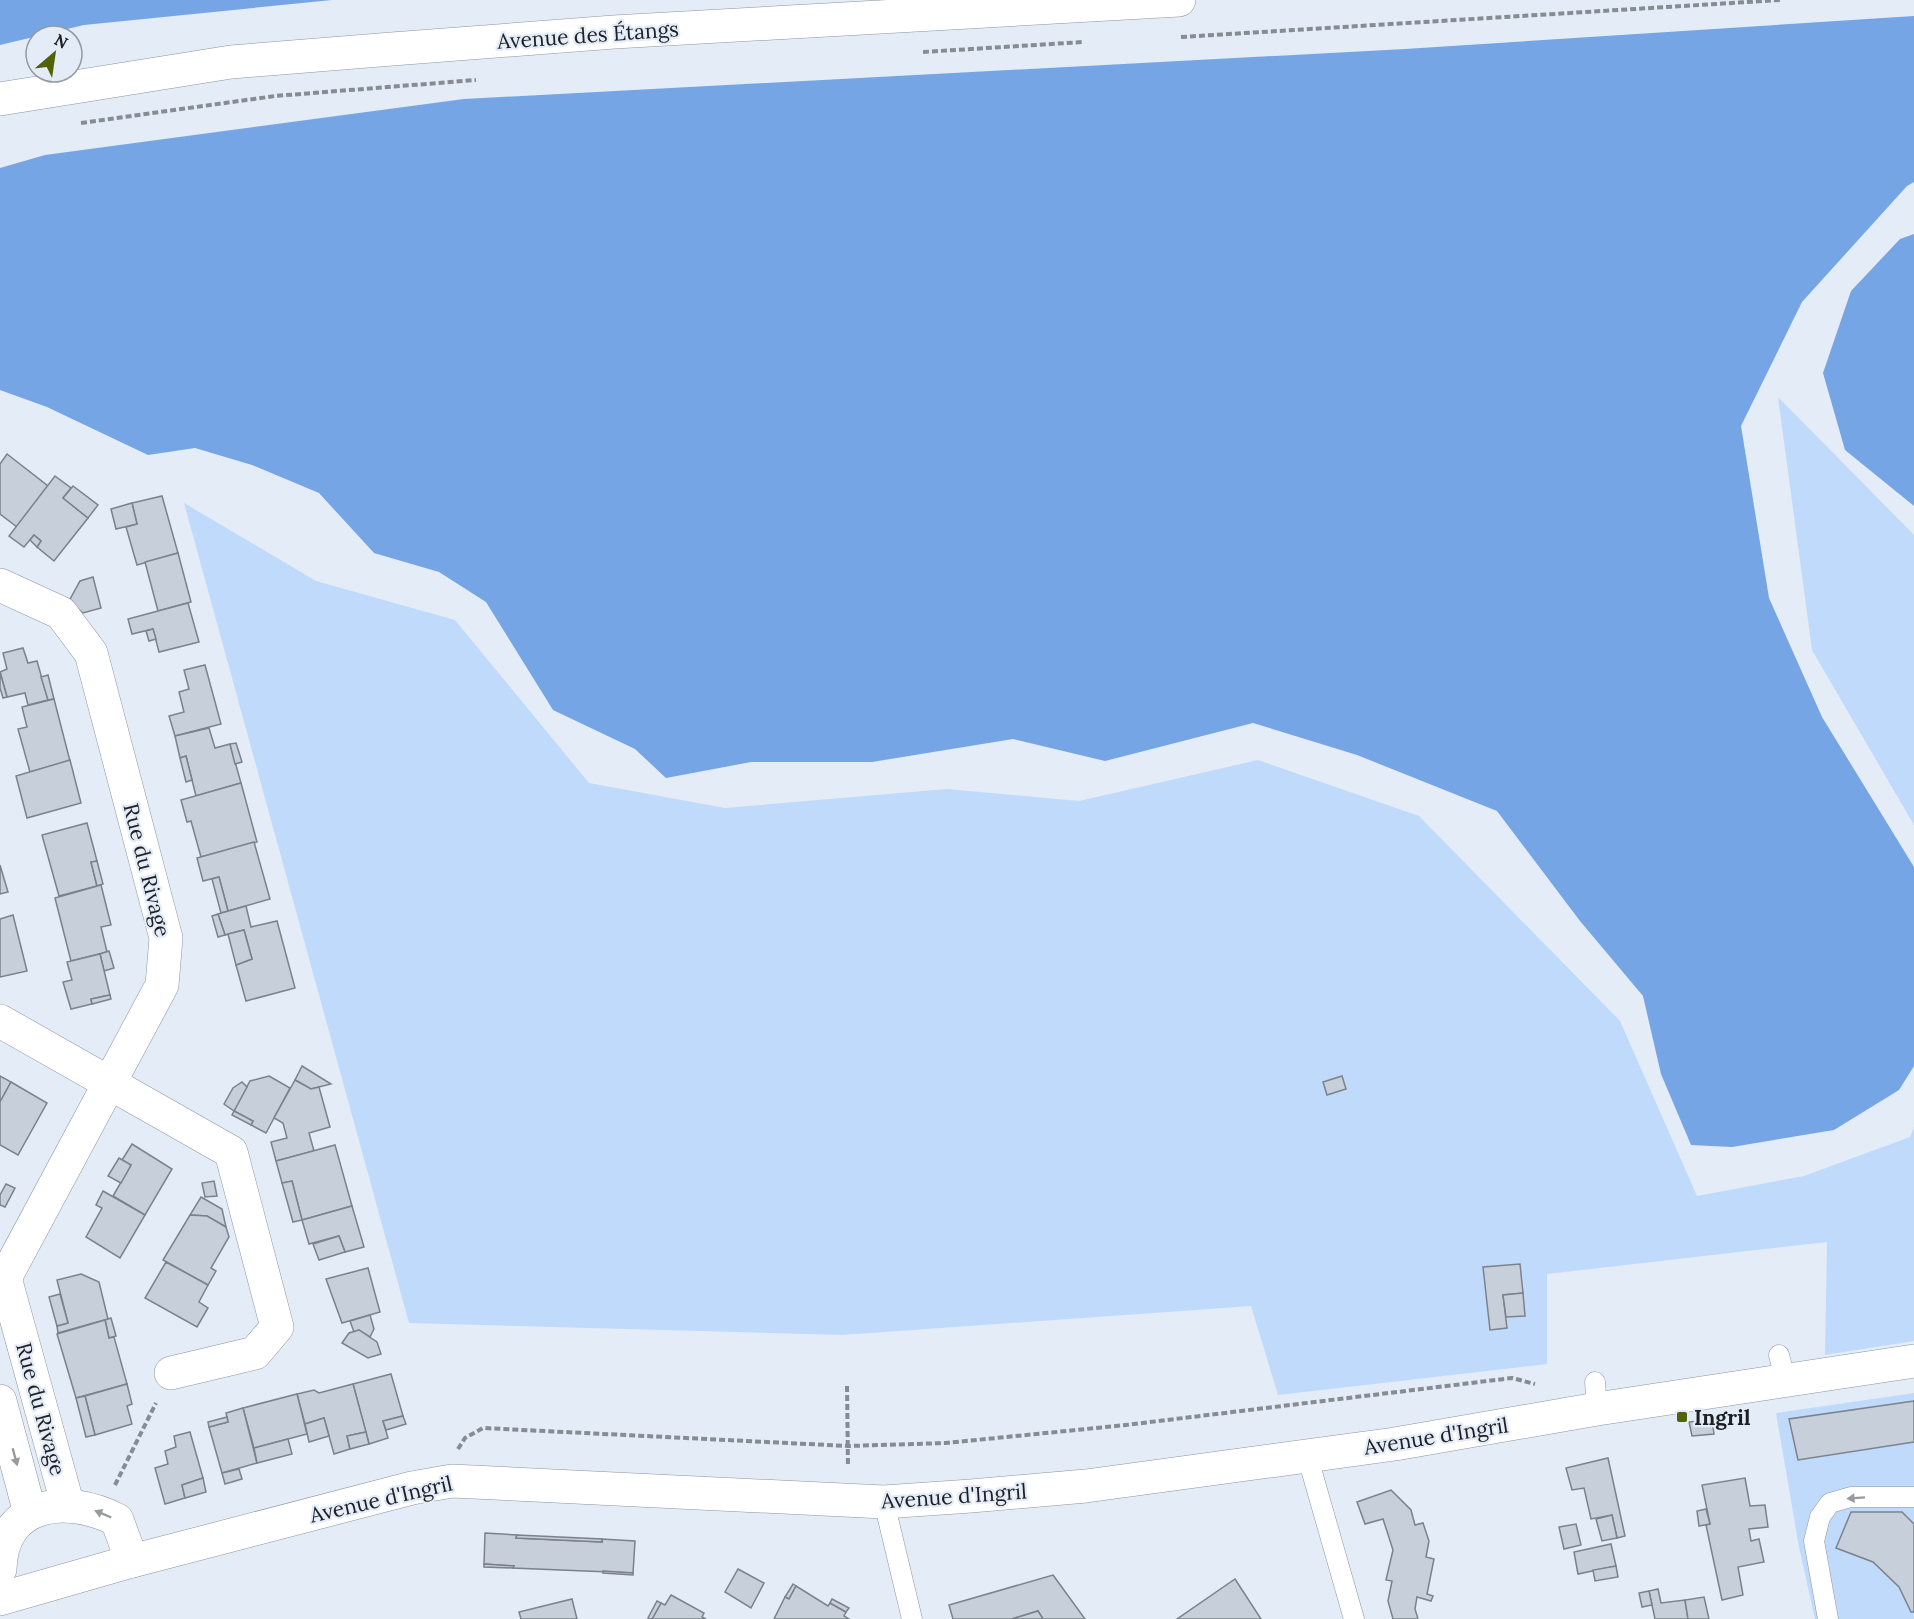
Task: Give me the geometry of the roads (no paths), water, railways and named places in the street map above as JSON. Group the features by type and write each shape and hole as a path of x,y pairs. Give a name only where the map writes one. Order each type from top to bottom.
{"street":[{"name":"Avenue des Étangs","path":"0,99 231,62 614,32 1179,0"},
{"name":"Rue du Rivage","path":"0,585 62,613 91,652 166,938 162,985 2,1279 68,1506"},
{"path":"0,1021 231,1152 277,1327 255,1353 171,1373"},
{"name":"Avenue d'Ingril","path":"0,1589 132,1561 412,1488 452,1481 884,1502 1086,1486 1395,1444 1562,1415 1596,1395 1782,1367 1914,1361"},
{"name":"Rue du Rivage","path":"0,1401 30,1513 68,1506 102,1512 117,1520 132,1561"},
{"path":"0,1589 0,1553 8,1532 17,1521 30,1513"}],"lane":[{"path":"1307,1455 1354,1619"},
{"path":"1828,1619 1814,1540 1820,1517 1830,1503 1851,1497 1914,1497"},
{"path":"884,1502 912,1619"}],"water":[{"path":"0,0 332,0 84,25 24,24 24,39 0,45"},
{"path":"1914,16 1914,182 1907,186 1802,302 1741,426 1769,598 1822,717 1914,867 1914,1066 1899,1090 1834,1130 1732,1147 1691,1145 1661,1074 1643,996 1580,921 1497,811 1357,755 1253,723 1105,761 1013,739 872,762 751,762 666,778 635,749 553,710 486,602 439,572 374,553 319,493 252,465 195,448 148,455 47,407 0,390 0,168 45,155 464,99 1405,49"},
{"path":"1914,234 1914,506 1845,450 1823,373 1851,291 1900,239"}],"place":[{"name":"Ingril","path":"1682,1417"}]}
